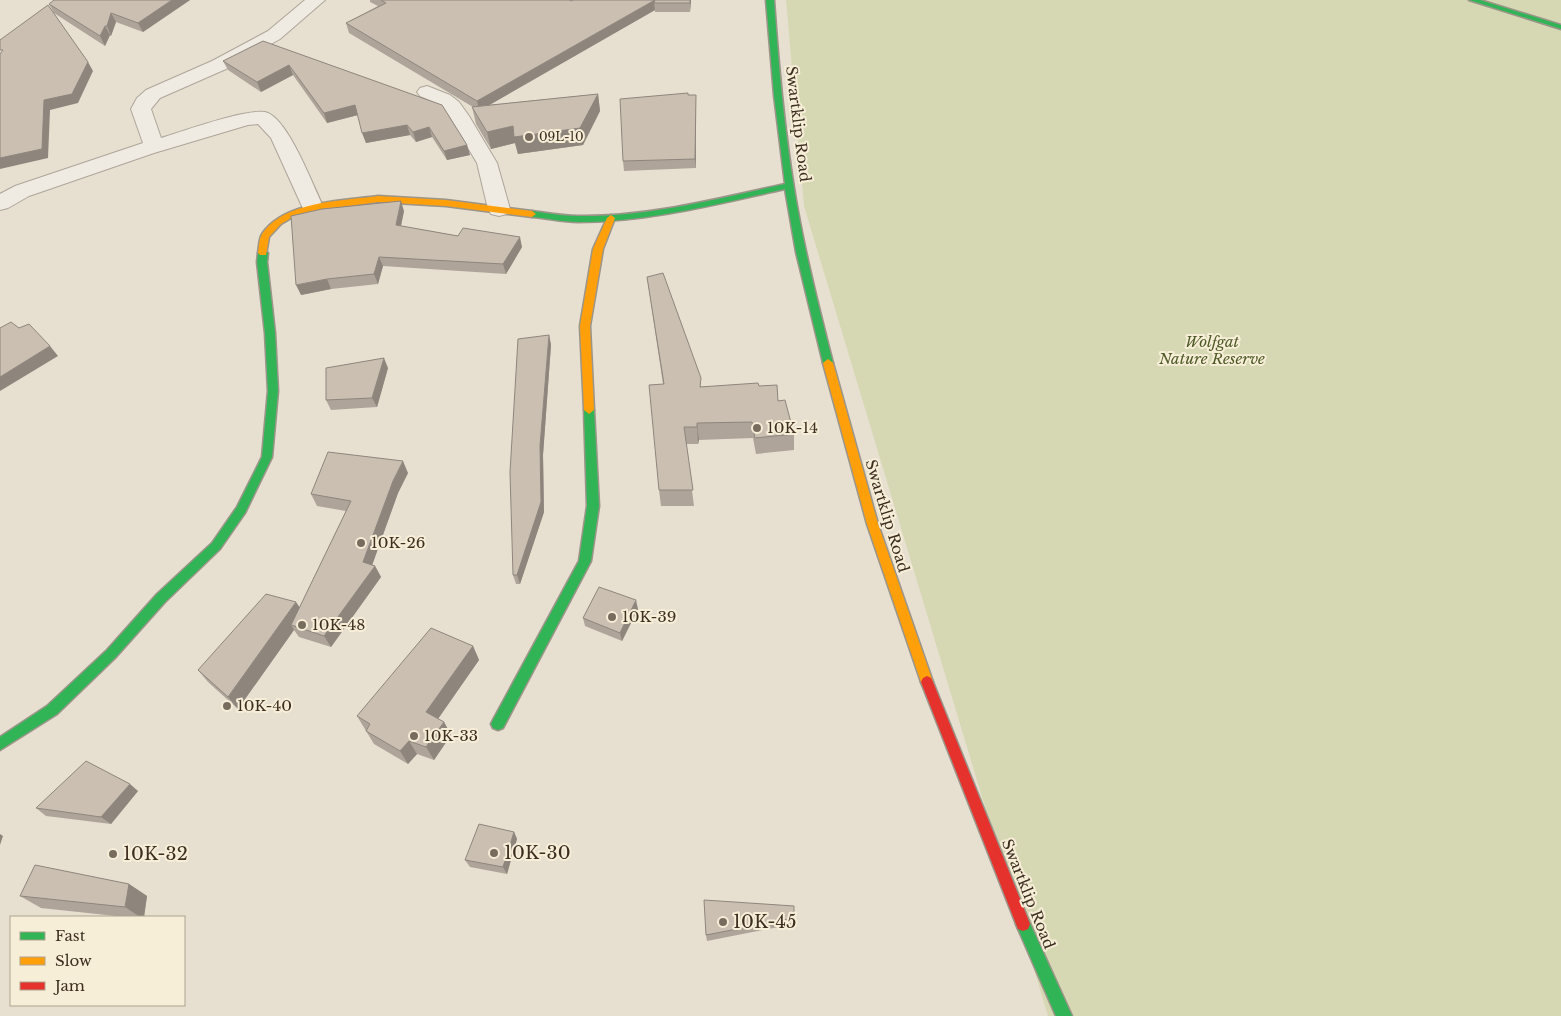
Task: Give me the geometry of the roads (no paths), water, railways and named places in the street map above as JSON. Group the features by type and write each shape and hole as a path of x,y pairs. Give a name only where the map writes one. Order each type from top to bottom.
{"street":[{"path":"154,147 142,109 144,102 153,94 219,66 274,35 316,0"},
{"name":"Swartklip Road","path":"770,0 778,108 801,252 840,411 903,619 1031,942 1064,1016"},
{"path":"1473,0 1561,27"},
{"path":"427,92 443,99 452,106 459,116 487,164 499,209"},
{"path":"0,203 22,192 154,147 246,119 263,118 280,136 313,208"},
{"path":"0,744 52,710 111,654 161,598 216,546 241,510 267,457 273,391 270,333 262,262 266,236 278,222 293,213 313,208 378,199 415,200 576,219 612,218 672,210 790,185"},
{"path":"498,724 585,561 593,506 585,326 598,249 612,218"}],"place":[{"name":"09L-10","path":"529,137"},
{"name":"10K-14","path":"757,428"},
{"name":"10K-26","path":"361,543"},
{"name":"10K-39","path":"612,617"},
{"name":"10K-48","path":"302,625"},
{"name":"10K-40","path":"227,706"},
{"name":"10K-33","path":"414,736"},
{"name":"10K-30","path":"494,853"},
{"name":"10K-32","path":"113,854"},
{"name":"10K-45","path":"723,922"}],"park label":[{"name":"Wolfgat Nature Reserve","path":"1212,350"}]}
